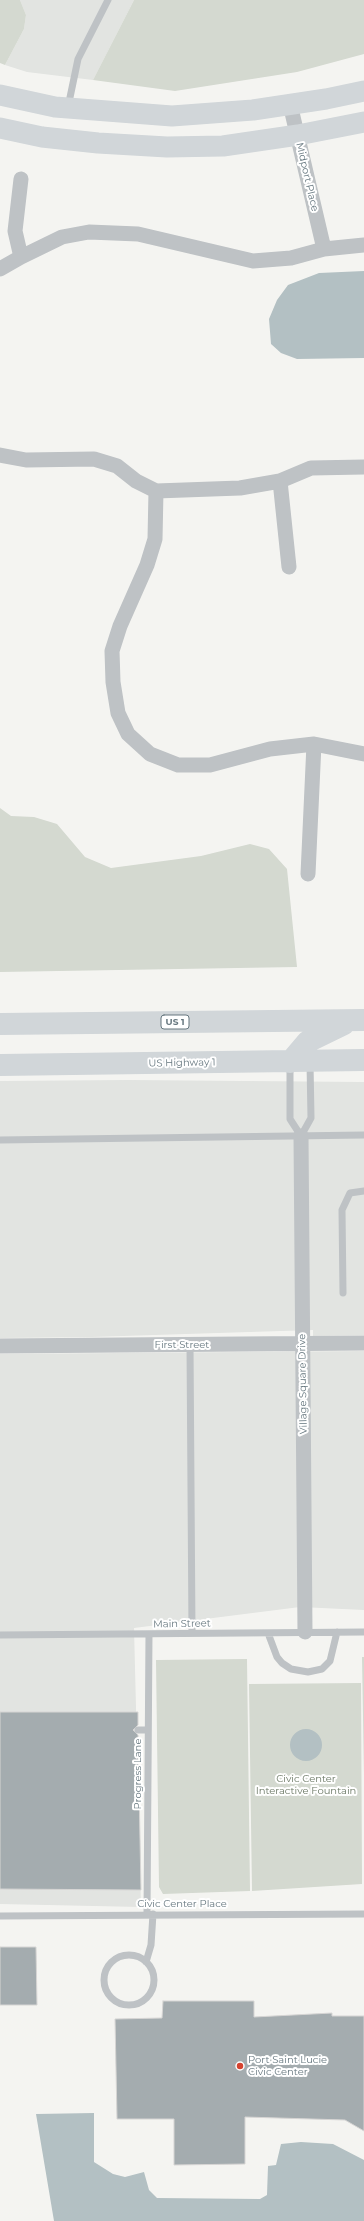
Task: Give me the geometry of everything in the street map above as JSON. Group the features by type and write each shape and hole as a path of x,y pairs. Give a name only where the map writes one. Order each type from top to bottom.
{"main road":[{"path":"0,95 67,109 172,116 253,110 364,91"},
{"path":"0,128 42,137 167,147 223,146 298,135 364,122"},
{"path":"300,1061 307,1042 357,1021"},
{"name":"US 1","path":"0,1024 357,1021"},
{"name":"US Highway 1","path":"0,1065 364,1060"}],"street":[{"name":"Midport Place","path":"290,104 324,249"},
{"path":"21,179 15,231 21,256"},
{"path":"0,269 21,256 62,237 89,232 105,231 138,234 253,261 291,258 324,249 364,245"},
{"path":"0,455 26,460 94,460 117,466 136,481 156,491 240,488 280,481 311,468 364,467"},
{"path":"280,481 289,567"},
{"path":"156,491 154,539 147,565 120,626 112,651 113,682 118,713 128,734 150,754 178,765 210,765 270,748 314,744 364,754"},
{"path":"308,874 314,744"},
{"name":"Village Square Drive","path":"301,1136 305,1632"},
{"name":"First Street","path":"0,1346 364,1343"}],"lane":[{"path":"67,109 78,59 108,0"},
{"path":"300,1061 290,1119 301,1136"},
{"name":"Village Square Drive","path":"300,1061 311,1118 301,1136"},
{"path":"0,1140 364,1135"},
{"path":"342,1293 342,1210 350,1193 364,1191"},
{"path":"190,1345 192,1634"},
{"path":"268,1633 277,1657 282,1663 291,1669 308,1672 322,1669 330,1661 337,1632"},
{"name":"Main Street","path":"0,1636 364,1632"},
{"name":"Progress Lane","path":"146,1962 151,1945 150,1914 144,1858 149,1634"},
{"path":"138,1730 148,1730"},
{"name":"Civic Center Place","path":"0,1916 364,1914"},
{"path":"123,1956 131,1956 146,1962 154,1976 151,1992 146,1998 132,2005 116,2001 110,1996 105,1981 106,1973 112,1963 123,1956"}],"shaded area":[{"path":"20,0 134,0 93,80 27,72 5,65 24,29 26,15"},
{"path":"364,271 364,358 297,359 281,353 271,344 269,319 277,300 288,285 319,273"},
{"path":"128,1080 364,1082 364,1335 313,1336 313,1330 91,1337 0,1338 0,1081"},
{"path":"364,1351 364,1610 300,1607 134,1628 141,1907 0,1904 0,1354"},
{"path":"303,1729 309,1729 319,1736 322,1745 321,1751 315,1758 309,1761 303,1761 293,1754 290,1748 290,1742 297,1732"},
{"path":"94,2113 94,2162 113,2174 125,2177 144,2172 149,2190 157,2198 260,2199 267,2195 268,2166 276,2165 281,2144 301,2142 333,2144 364,2160 364,2221 54,2221 36,2114"}],"green space":[{"path":"0,0 20,0 26,15 24,29 5,65 0,63"},
{"path":"134,0 364,0 364,54 297,72 175,91 93,80"},
{"path":"0,808 11,816 34,817 57,824 85,857 111,868 201,856 250,844 269,849 287,869 297,967 0,972"},
{"path":"362,1657 364,1657 364,1776"},
{"path":"247,1659 250,1891 163,1894 159,1887 156,1660"},
{"name":"Civic Center Interactive Fountain","path":"361,1683 362,1884 252,1891 249,1684"}],"building":[{"path":"0,1712 138,1712 138,1725 133,1730 138,1735 141,1890 0,1889"},
{"path":"0,1947 36,1947 37,2005 0,2005"},
{"name":"Port Saint Lucie Civic Center","path":"163,2001 254,2001 254,2017 332,2013 332,2016 364,2016 364,2131 345,2120 245,2117 245,2164 174,2165 174,2119 117,2119 115,2019 162,2018"}],"place":[{"name":"Port Saint Lucie Civic Center","path":"240,2066"}]}
